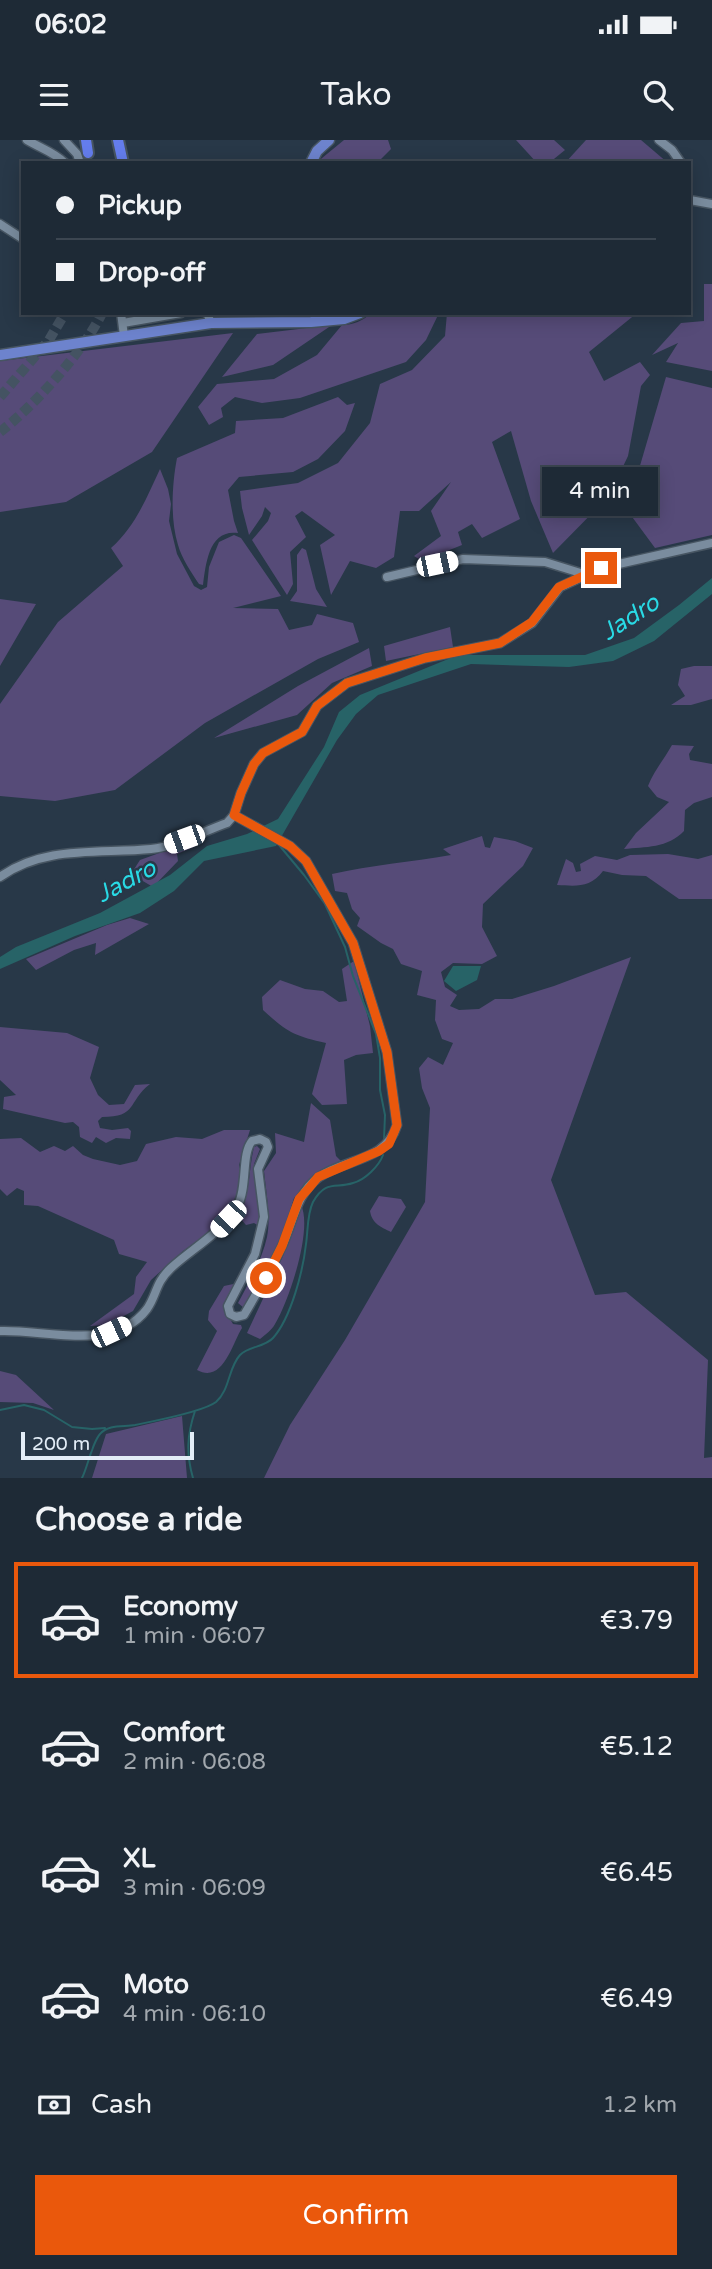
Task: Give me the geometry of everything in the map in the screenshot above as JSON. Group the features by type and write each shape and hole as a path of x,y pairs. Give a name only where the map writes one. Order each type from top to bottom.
{"highway":[{"path":"86,140 88,153"},
{"path":"118,140 123,161"}],"main road":[{"path":"312,161 329,140"},
{"path":"0,355 124,336 209,318 312,322 344,319 355,315"}],"street":[{"path":"27,140 63,161"},
{"path":"64,140 77,154 79,161"},
{"path":"659,140 672,150 680,161"},
{"path":"691,200 712,204"},
{"path":"0,224 21,238"},
{"path":"124,336 122,318 157,315"},
{"path":"0,877 31,861 87,851 153,849 227,823 234,815 254,764 263,753 302,732 317,706 347,683 425,658 500,643 532,622 559,587 601,568 712,543"},
{"path":"387,577 463,559 545,562 587,575"},
{"path":"0,1331 89,1336 111,1332 134,1322 148,1308 154,1290 163,1276 217,1231 236,1208 242,1196 249,1146 260,1139 266,1142 268,1147 258,1169 264,1217 256,1254 228,1306 230,1314 236,1317 244,1315 282,1246 299,1199 318,1177 379,1151 389,1144 393,1137 397,1125 387,1052 353,943 306,861 290,846 234,815"}],"shaded area":[{"path":"344,140 388,140 391,149 379,161 318,161"},
{"path":"516,140 554,140 565,150 551,161 535,161"},
{"path":"586,140 641,140 666,161 567,161"},
{"path":"704,284 712,284 712,371 666,362 678,343 652,355 681,323 704,321"},
{"path":"369,315 438,315 426,340 406,362 300,398 262,403 235,397 221,408 223,417 209,425 198,407 217,384 274,379 317,355 342,325"},
{"path":"447,315 635,315 589,352 604,381 640,362 650,375 641,386 628,456 609,496 553,553 531,501 511,431 492,442 520,519 482,538 472,524 458,532 462,545 422,561 414,556 441,536 431,511 451,482 419,511 400,511 394,557 376,568 350,561 331,595 320,545 335,535 302,511 295,516 306,537 290,552 293,584 287,595 252,540 268,521 271,513 265,507 249,535 240,491 298,483 338,463 370,423 380,384 412,370 445,336"},
{"path":"332,325 273,365 222,377 257,334"},
{"path":"233,333 152,452 66,502 0,512 0,361"},
{"path":"666,377 712,388 712,535 655,548 627,510"},
{"path":"338,397 347,405 355,403 345,431 318,459 293,472 239,477 228,490 238,533 228,533 215,542 208,558 203,585 199,584 182,555 175,535 173,502 177,458 235,433 236,421 283,418"},
{"path":"160,469 171,504 169,521 177,554 194,586 201,590 207,587 209,567 219,542 234,535 241,538 281,596 233,608 278,609 289,630 312,625 317,614 353,623 359,642 318,659 205,723 115,790 55,801 0,796 0,704 58,622 123,566 111,548 134,521"},
{"path":"302,548 306,550 316,589 327,607 290,601 297,591 297,555"},
{"name":"Jadro","path":"712,578 712,594 654,641 613,661 569,667 471,664 378,695 356,714 337,740 276,846 204,861 174,891 140,913 75,936 0,969 0,957 16,947 100,913 170,875 207,846 247,834 278,819 324,747 339,712 360,695 458,655 585,655 634,638"},
{"path":"0,599 36,604 0,666"},
{"path":"450,627 453,647 386,661 384,646"},
{"path":"369,648 372,666 332,683 297,715 214,738 298,686"},
{"path":"712,666 712,699 691,705 671,705 685,696 678,685 681,669"},
{"path":"672,745 694,746 689,754 690,760 712,764 712,797 694,803 685,810 684,831 678,837 656,846 624,849 636,833 669,802 657,797 648,786"},
{"path":"482,836 485,847 490,848 494,837 533,848 523,866 483,904 482,927 497,956 482,964 453,963 441,972 445,987 457,995 450,1006 459,1010 479,1009 495,999 512,999 631,957 551,1180 595,1295 626,1292 708,1360 704,1458 712,1457 712,1478 264,1478 290,1425 345,1340 425,1202 430,1108 422,1088 419,1068 428,1057 443,1065 453,1043 442,1039 435,1020 436,1000 417,995 422,971 401,964 393,949 357,926 360,918 352,909 347,893 335,891 332,874 451,855 443,849"},
{"path":"198,839 194,847 177,854 178,861 153,887 131,874 140,860"},
{"path":"668,854 698,859 712,855 712,899 679,899 646,876 603,871 588,883 557,885 566,859 573,863 576,872 581,871 580,864 595,856 617,860 630,855"},
{"path":"130,918 149,924 95,955 96,943 74,950 36,970 26,959 107,925"},
{"path":"354,961 370,1026 373,1053 344,1060 347,1104 322,1105 312,1094 326,1043 306,1038 285,1028 263,1010 262,997 280,980 305,989 323,991 339,1002 347,1001 342,969"},
{"path":"453,966 481,966 477,980 456,991 444,981"},
{"path":"0,1027 67,1033 99,1047 90,1078 98,1095 109,1105 124,1104 135,1085 150,1084 127,1111 102,1117 98,1121 100,1128 128,1128 131,1131 130,1139 116,1138 106,1143 96,1137 92,1143 80,1137 79,1127 73,1122 65,1123 3,1109 4,1097 16,1095 0,1080"},
{"path":"311,1103 330,1120 336,1156 342,1162 316,1173 294,1198 279,1245 244,1308 238,1303 259,1262 267,1237 264,1171 276,1153 275,1133 304,1142"},
{"path":"224,1130 250,1130 239,1165 242,1177 239,1192 216,1228 183,1251 151,1280 133,1311 107,1325 90,1326 134,1294 136,1277 147,1262 119,1254 114,1240 38,1206 24,1205 24,1191 17,1188 7,1196 0,1189 0,1139 21,1138 40,1152 54,1146 65,1151 73,1146 83,1155 120,1165 137,1161 146,1144 176,1137 202,1139"},
{"path":"254,1147 260,1149 254,1171 260,1207 259,1226 254,1223 246,1225 239,1217 247,1190"},
{"path":"379,1196 401,1199 406,1207 391,1232 377,1224 371,1215 370,1211"},
{"path":"301,1205 304,1230 293,1283 275,1324 260,1339 247,1333 283,1256"},
{"path":"238,1283 224,1309 233,1324 241,1325 242,1328 220,1367 214,1372 197,1370 217,1331 208,1320 209,1311 224,1286"},
{"path":"0,1371 16,1375 54,1410 33,1403 0,1402"},
{"path":"182,1416 187,1478 92,1478 106,1434"}],"waterway":[{"path":"279,845 325,904 345,947 353,976 376,1034 380,1058 380,1090 385,1115 384,1139"},
{"path":"82,1478 95,1443 103,1431 112,1427 178,1416 210,1406 221,1397 240,1355 270,1341 285,1319 302,1267 313,1202 327,1187 347,1185 367,1176 383,1155"},
{"path":"0,1410 24,1405 44,1410 72,1427 105,1428"},
{"path":"193,1478 188,1444 195,1411"}],"tunnel":[{"path":"0,397 49,340 64,315"},
{"path":"0,432 28,408 57,377 83,344 101,315"}],"route":[{"path":"266,1278 282,1246 299,1199 318,1177 379,1151 389,1144 397,1125 387,1052 353,943 306,861 290,846 234,815 254,764 263,753 302,732 317,706 347,683 425,658 500,643 532,622 559,587 601,568"}]}
